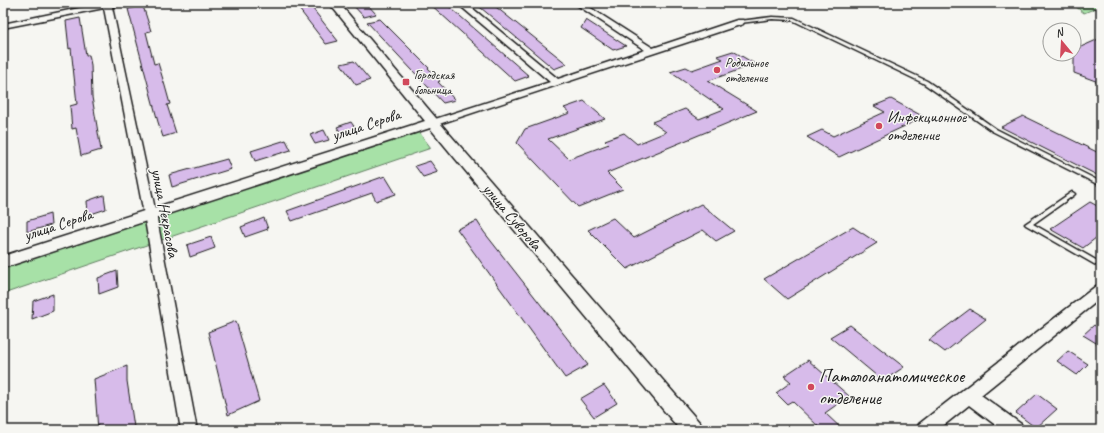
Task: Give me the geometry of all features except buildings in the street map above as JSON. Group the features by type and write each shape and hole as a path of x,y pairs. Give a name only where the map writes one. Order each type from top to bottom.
{"street":[{"path":"3,26 107,4 120,3"},
{"name":"улица Суворова","path":"334,3 433,123 693,430"},
{"path":"461,3 557,83"},
{"path":"578,3 652,51"},
{"name":"улица Некрасова","path":"107,4 150,214 190,430"},
{"name":"улица Серова","path":"3,262 557,83 740,22"},
{"path":"925,430 1101,290"},
{"path":"968,395 1015,430"}],"lane":[{"path":"740,22 772,18 793,19 925,82 994,130 1101,184"},
{"path":"1072,194 1028,224 1101,266"}],"green space":[{"path":"1071,3 1101,3 1101,6 1084,13"},
{"path":"419,132 431,148 3,294 3,268"}],"place":[{"name":"Родильное отделение","path":"717,70"},
{"name":"Городская больница","path":"406,82"},
{"name":"Инфекционное отделение","path":"879,126"},
{"name":"Патолоанатомическое отделение","path":"811,387"}]}
